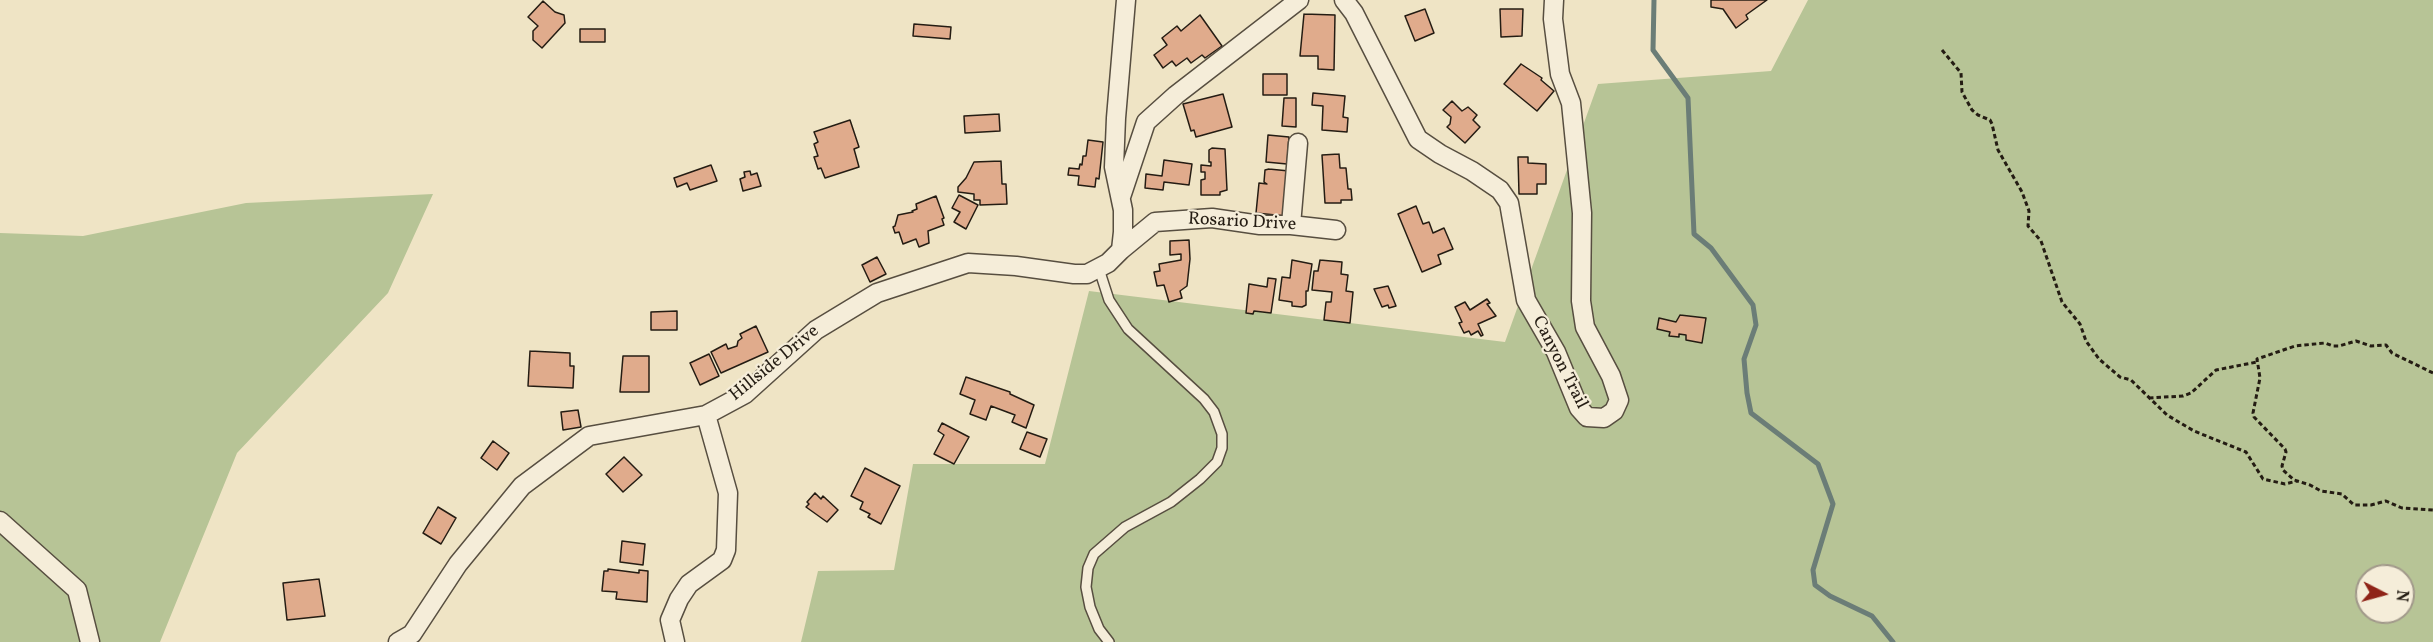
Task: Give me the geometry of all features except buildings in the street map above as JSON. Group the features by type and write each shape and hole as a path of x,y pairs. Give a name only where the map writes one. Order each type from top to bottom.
{"street":[{"path":"1099,269 1121,250 1123,221 1114,167 1126,0"},
{"path":"1120,199 1146,122 1176,95 1299,0"},
{"name":"Canyon Trail","path":"1344,0 1354,13 1418,139 1500,190 1509,203 1526,300 1556,352 1579,408 1587,417 1604,417 1614,411 1619,400 1611,376 1585,327 1581,301 1582,213 1571,103 1560,74 1553,19 1554,0"},
{"path":"1291,225 1298,143"},
{"name":"Rosario Drive","path":"1121,250 1155,222 1212,218 1260,225 1291,225 1336,230"},
{"name":"Hillside Drive","path":"399,642 412,634 458,564 522,486 589,436 706,415 745,394 816,330 877,293 968,263 1016,266 1074,274 1088,274 1099,269"},
{"path":"675,642 670,620 679,599 689,584 722,560 726,550 728,493 706,415"},
{"path":"0,521 77,590 90,642"}],"lane":[{"path":"1099,269 1109,300 1128,329 1204,399 1214,412 1222,434 1222,448 1217,462 1200,479 1171,502 1125,527 1094,554 1088,568 1086,586 1090,607 1109,642"}],"path":[{"path":"1942,50 1961,73 1962,92 1972,110 1990,120 1998,150 2022,192 2029,211 2028,226 2041,241 2062,302 2080,324 2086,341 2099,359 2121,377 2131,380 2167,416 2189,429 2246,452 2263,479 2285,484 2297,481"},
{"path":"2150,398 2183,396 2191,393 2216,370 2257,362 2262,356 2289,349 2295,345 2325,343 2333,346 2356,341 2371,346 2386,345 2392,353 2433,373"},
{"path":"2257,362 2260,378 2254,417 2285,449 2282,466 2288,477 2321,491 2342,494 2354,505 2386,501 2402,508 2433,510"}],"green space":[{"path":"1808,0 2433,0 2433,642 801,642 818,571 894,570 913,464 1045,464 1089,291 1505,342 1598,84 1771,71"},
{"path":"433,194 388,293 237,453 160,642 0,642 0,233 83,236 246,203"}],"waterway":[{"path":"1654,0 1653,50 1688,98 1694,234 1711,248 1753,305 1756,325 1744,359 1751,413 1818,464 1833,504 1813,570 1815,585 1830,596 1872,616 1893,642"}]}
